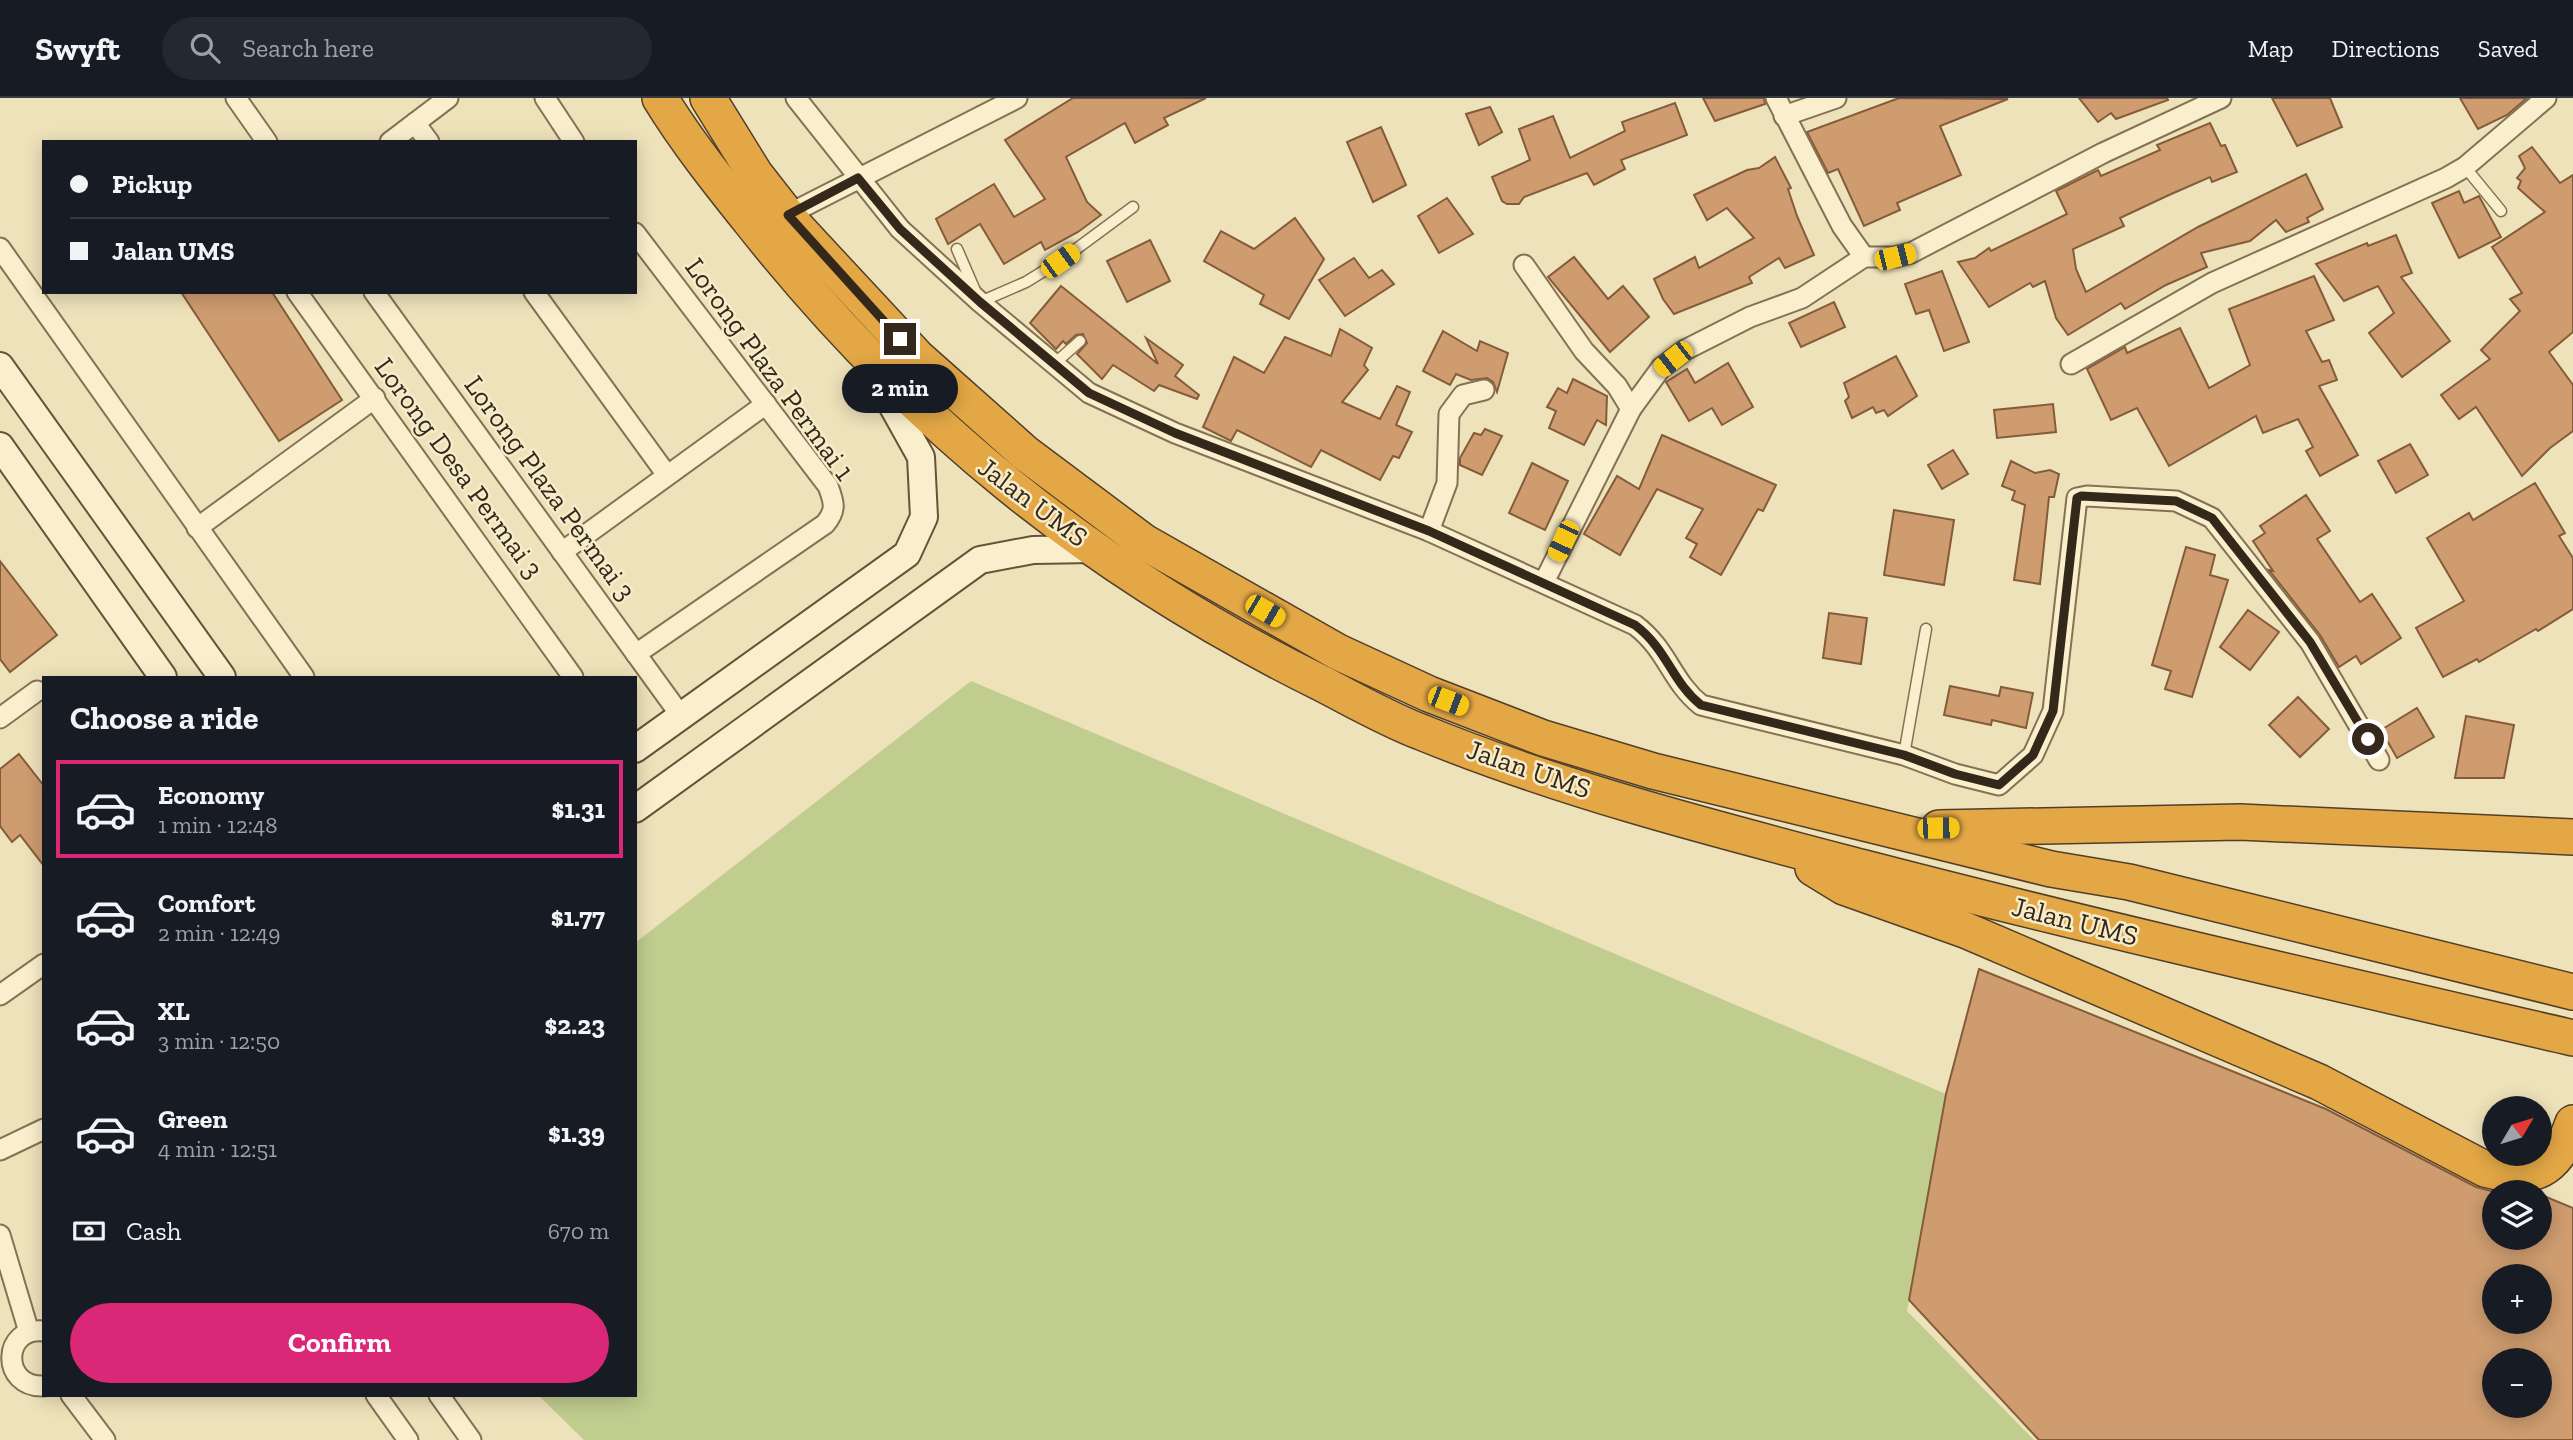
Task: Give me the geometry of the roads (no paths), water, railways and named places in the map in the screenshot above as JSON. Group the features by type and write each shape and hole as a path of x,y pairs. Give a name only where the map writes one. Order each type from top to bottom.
{"highway":[{"name":"Jalan UMS","path":"660,98 685,138 793,275 862,351 951,439 1050,519 1170,601 1238,642 1418,731 1567,784 1776,845 2124,933 2573,1038"},
{"name":"Jalan UMS","path":"708,98 755,174 788,215 917,357 1025,453 1144,541 1338,652 1429,694 1543,738 1653,771 1883,830 2051,869 2129,882 2573,992"},
{"path":"1883,830 2240,822 2573,837"},
{"path":"1776,845 1844,887 1965,930 2319,1083 2485,1169 2514,1176 2536,1173 2556,1157 2573,1123"}],"street":[{"path":"236,98 266,140"},
{"path":"393,140 448,98"},
{"path":"545,98 573,140"},
{"path":"796,98 900,229 980,302 1089,393 1175,433 1429,531 1635,625 1652,638 1672,667 1682,690 1701,705 1904,755 1955,774 1999,785 2033,755 2053,711 2077,498 2081,496 2176,501 2212,518 2310,642 2379,760"},
{"path":"788,215 1017,98"},
{"path":"1836,98 1780,107 1842,226 1864,257"},
{"path":"1544,583 1631,409 1661,368 1685,350 1750,317 1802,298 1864,257 1895,257 1911,253 2103,153 2221,98"},
{"path":"2071,364 2212,283 2446,178 2465,167 2546,98"},
{"path":"415,123 428,140"},
{"name":"Lorong Plaza Permai 1","path":"636,654 825,524 831,517 835,502 828,486 637,236"},
{"path":"0,248 303,676"},
{"path":"1524,265 1584,351 1617,386 1631,409"},
{"name":"Lorong Desa Permai 3","path":"298,294 572,676"},
{"name":"Lorong Plaza Permai 3","path":"375,294 681,716"},
{"path":"535,294 667,475"},
{"path":"637,748 907,554 924,517 921,457 862,351"},
{"path":"0,366 221,676"},
{"path":"1429,531 1447,483 1448,414 1463,395 1484,390"},
{"path":"197,528 375,398"},
{"path":"562,552 766,404"},
{"path":"0,446 162,676"},
{"path":"637,808 980,560 1033,550 1094,549"},
{"path":"0,718 37,691"},
{"path":"0,995 42,965"},
{"path":"0,1150 42,1130"},
{"path":"0,1235 36,1332 15,1343 7,1373 25,1383 42,1386"},
{"path":"73,1397 105,1440"},
{"path":"377,1397 408,1440"},
{"path":"440,1397 471,1440"}],"lane":[{"path":"2465,167 2501,211"},
{"path":"957,249 980,302 1026,282 1060,261 1133,207"},
{"path":"1054,364 1080,341"},
{"path":"1904,755 1926,629"}]}
